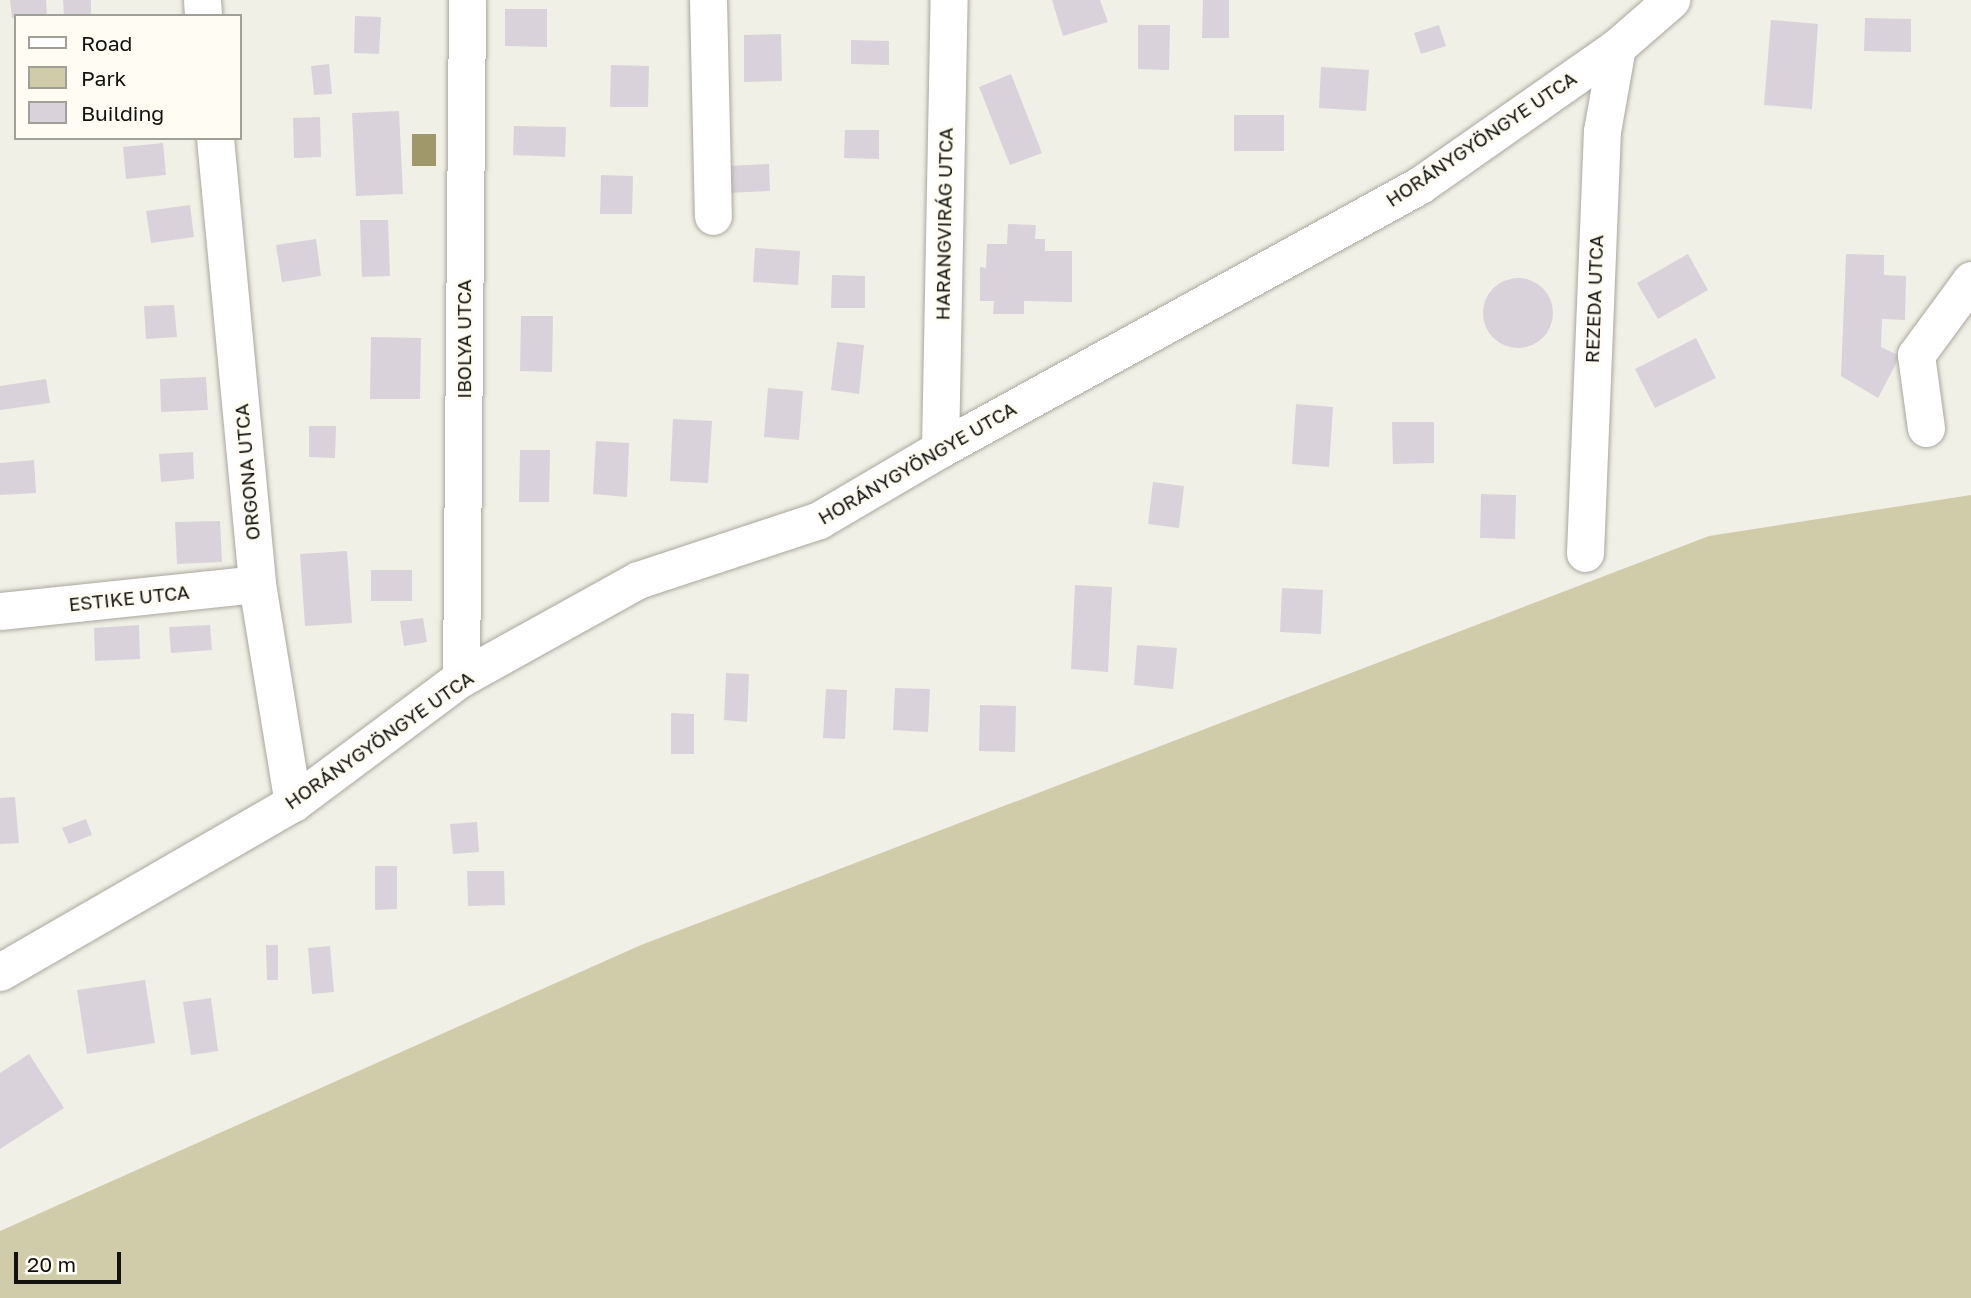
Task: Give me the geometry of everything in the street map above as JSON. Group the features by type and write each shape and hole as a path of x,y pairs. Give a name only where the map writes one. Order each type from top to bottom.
{"street":[{"name":"IBOLYA UTCA","path":"461,678 467,0"},
{"path":"708,0 713,216"},
{"name":"HARANGVIRÁG UTCA","path":"940,449 949,0"},
{"name":"HORÁNYGYÖNGYE UTCA","path":"0,972 293,803 461,678 638,580 820,520 940,449 1420,185 1617,47 1655,6"},
{"name":"REZEDA UTCA","path":"1585,553 1602,131 1617,47"},
{"name":"ORGONA UTCA","path":"215,140 257,584 293,803"},
{"path":"1926,428 1916,355 1971,280"},
{"name":"ESTIKE UTCA","path":"0,611 257,584"}],"green space":[{"path":"1971,495 1971,1298 0,1298 0,1231 641,945 1709,536"}],"shaded area":[{"path":"412,134 436,134 436,166 412,166"}],"building":[{"path":"10,0 46,0 47,14 14,14 12,18"},
{"path":"63,0 91,0 91,14 64,14"},
{"path":"1052,0 1100,0 1108,22 1063,36"},
{"path":"1203,0 1229,0 1229,38 1202,38"},
{"path":"505,9 547,9 547,47 505,46"},
{"path":"355,16 381,17 379,54 354,53"},
{"path":"1865,18 1911,19 1911,52 1864,51"},
{"path":"1771,20 1818,24 1812,109 1764,105"},
{"path":"1138,25 1170,25 1169,70 1138,69"},
{"path":"1439,25 1446,46 1421,54 1414,33"},
{"path":"781,34 782,81 744,82 744,35"},
{"path":"851,40 889,41 889,65 851,64"},
{"path":"329,64 332,94 314,95 311,66"},
{"path":"611,65 649,66 648,107 610,107"},
{"path":"1321,67 1369,70 1366,111 1319,108"},
{"path":"1011,74 1042,153 1010,165 979,87"},
{"path":"399,111 403,194 356,196 352,113"},
{"path":"1234,115 1284,115 1284,151 1234,151"},
{"path":"320,117 321,157 294,158 293,118"},
{"path":"514,126 566,127 565,157 513,155"},
{"path":"845,130 879,130 879,159 844,158"},
{"path":"163,143 166,175 126,179 123,147"},
{"path":"769,164 770,191 727,193 726,166"},
{"path":"601,175 633,176 632,214 600,214"},
{"path":"190,205 194,237 151,243 146,211"},
{"path":"360,220 388,220 390,276 362,277"},
{"path":"1008,224 1036,225 1035,239 1045,239 1045,251 1072,251 1072,302 1024,301 1024,314 993,314 994,301 980,301 980,267 986,268 987,244 1007,244"},
{"path":"316,239 321,276 282,282 276,245"},
{"path":"755,248 800,251 798,285 753,282"},
{"path":"1688,254 1708,290 1658,319 1637,283"},
{"path":"1846,254 1884,255 1884,275 1906,276 1905,320 1882,319 1881,347 1900,356 1878,398 1841,376"},
{"path":"832,275 865,276 865,308 831,308"},
{"path":"1525,278 1538,284 1547,293 1551,299 1551,327 1543,338 1532,346 1511,348 1493,338 1485,327 1483,306 1493,288 1504,280"},
{"path":"174,305 177,337 146,339 144,306"},
{"path":"521,316 553,316 552,372 520,371"},
{"path":"371,337 421,338 420,399 370,399"},
{"path":"1696,338 1716,378 1655,408 1635,369"},
{"path":"837,342 864,345 859,394 831,390"},
{"path":"206,377 208,410 161,412 160,379"},
{"path":"46,379 50,403 0,410 0,386"},
{"path":"768,388 803,391 799,440 764,437"},
{"path":"1296,404 1333,407 1329,467 1292,464"},
{"path":"673,419 712,421 708,483 670,481"},
{"path":"1392,422 1434,422 1434,463 1393,464"},
{"path":"309,426 336,426 335,458 309,457"},
{"path":"596,441 629,443 627,497 593,494"},
{"path":"520,450 550,450 549,502 519,502"},
{"path":"193,452 194,479 161,482 159,454"},
{"path":"34,460 36,493 0,495 0,463"},
{"path":"1153,482 1184,486 1179,528 1148,524"},
{"path":"1481,494 1516,495 1515,539 1480,538"},
{"path":"220,521 222,562 177,564 175,522"},
{"path":"347,551 352,623 305,626 300,554"},
{"path":"371,570 412,570 412,601 371,601"},
{"path":"1075,585 1112,587 1108,672 1071,669"},
{"path":"1282,588 1323,590 1321,634 1280,632"},
{"path":"423,618 427,642 404,646 400,621"},
{"path":"139,625 140,659 95,661 94,628"},
{"path":"210,625 212,650 171,653 169,627"},
{"path":"1137,645 1177,648 1173,689 1134,685"},
{"path":"726,673 749,674 747,722 724,720"},
{"path":"895,688 930,689 928,732 893,730"},
{"path":"826,689 847,690 845,739 823,738"},
{"path":"980,705 1016,706 1015,752 979,751"},
{"path":"671,713 694,714 694,754 671,754"},
{"path":"15,797 19,843 0,844 0,798"},
{"path":"86,819 92,835 69,844 62,828"},
{"path":"477,822 479,852 453,854 450,824"},
{"path":"375,866 397,866 397,909 375,910"},
{"path":"467,871 504,871 505,905 468,906"},
{"path":"266,945 278,945 278,980 267,980"},
{"path":"330,946 334,992 312,994 308,948"},
{"path":"145,980 155,1043 87,1054 77,990"},
{"path":"211,998 218,1051 191,1055 183,1002"},
{"path":"29,1054 64,1108 0,1149 0,1073"}]}
